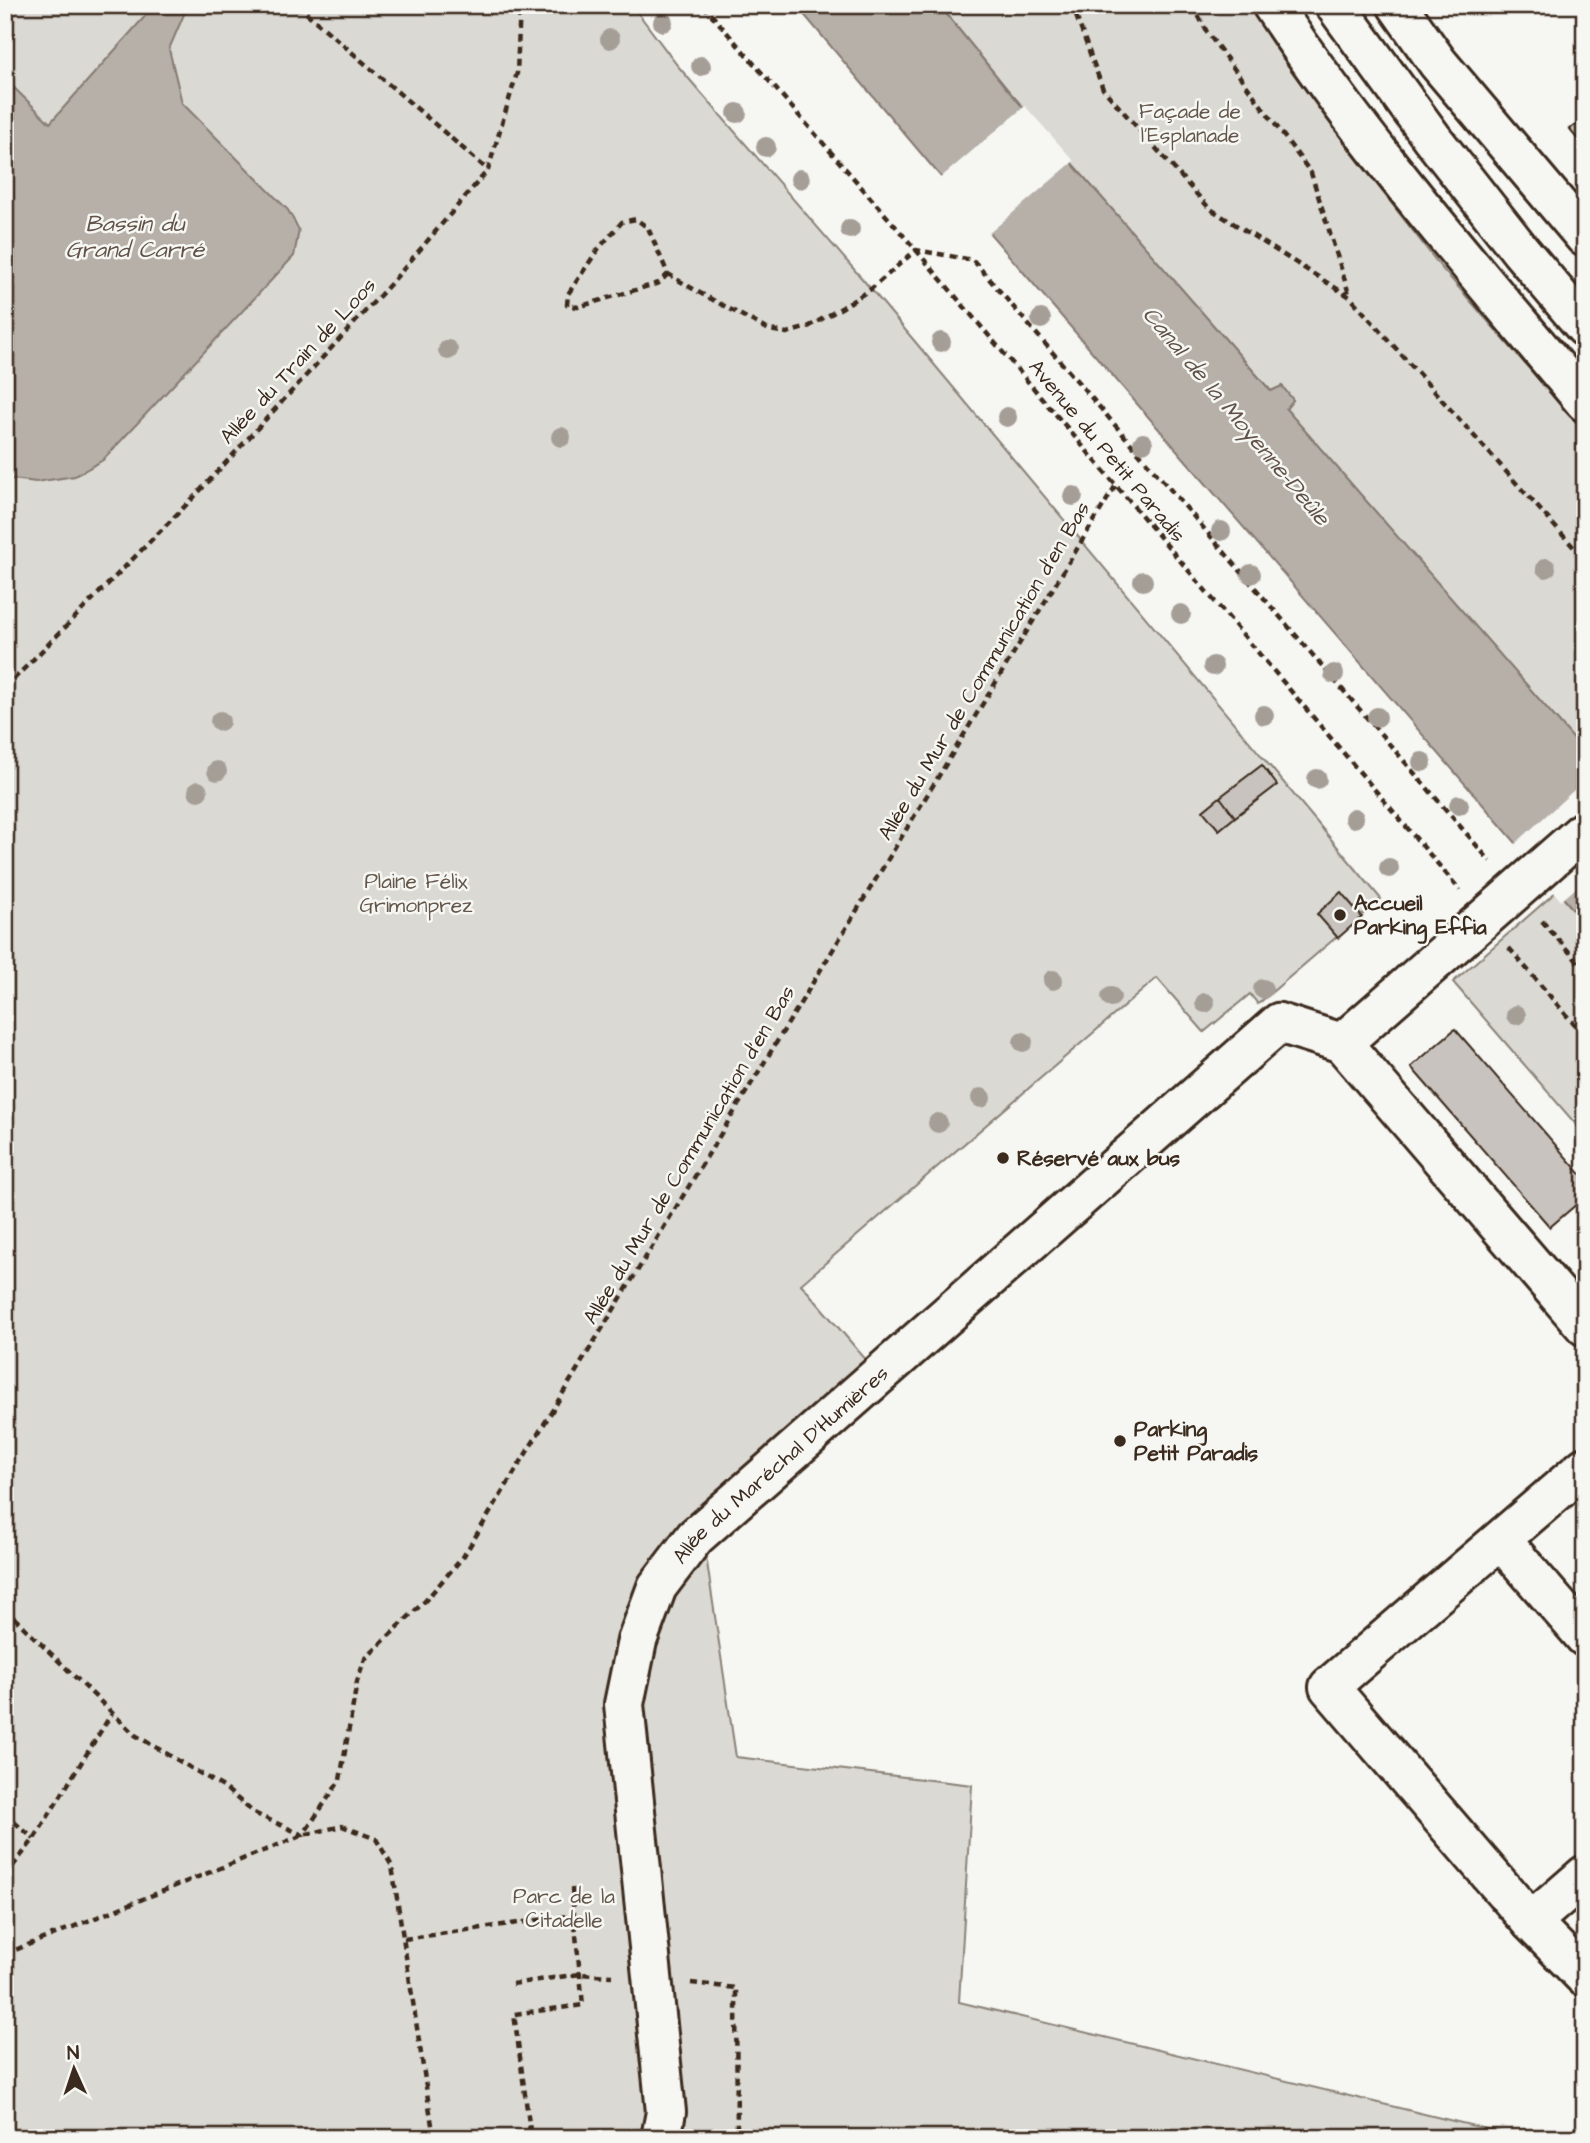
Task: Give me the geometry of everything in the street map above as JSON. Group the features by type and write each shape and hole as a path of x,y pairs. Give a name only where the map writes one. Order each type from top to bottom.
{"street":[{"path":"1272,5 1306,57 1410,193 1585,402"},
{"path":"1397,5 1438,63 1585,237"},
{"path":"1342,12 1440,148 1585,327"},
{"path":"1585,830 1342,1043 1585,1326"},
{"name":"Allée du Maréchal D'Humières","path":"661,2138 666,2112 624,1704 638,1641 657,1587 695,1537 1279,1023 1342,1043"},
{"path":"1585,1467 1329,1687 1531,1922 1585,1977"},
{"path":"1501,1540 1585,1637"},
{"path":"1531,1922 1585,1875"}],"path":[{"path":"298,5 488,170"},
{"name":"Allée du Train de Loos","path":"5,688 196,495 394,280 488,170 517,72 520,5"},
{"name":"Avenue du Petit Paradis","path":"703,5 916,250 1585,1037"},
{"path":"1072,5 1103,89 1209,208 1350,297 1585,560"},
{"path":"1193,5 1207,33 1311,173 1350,297"},
{"path":"668,274 659,283 578,307 567,305 568,295 599,248 622,222 636,219 648,228 668,274 769,330 787,333 808,327 871,289 916,250 973,260 1585,970"},
{"name":"Allée du Mur de Communication d'en Bas","path":"303,1835 340,1780 357,1682 365,1658 425,1601 463,1557 1116,485"},
{"path":"5,1609 135,1735 225,1788 254,1813 303,1835"},
{"path":"5,1876 34,1839 112,1713"},
{"path":"5,1814 34,1839"},
{"path":"5,1954 303,1835 342,1826 376,1839 392,1866 434,2138"},
{"path":"530,2138 514,2014 583,2005 572,1888"},
{"path":"404,1939 574,1915"},
{"path":"512,1984 580,1975 618,1976"},
{"path":"682,1982 736,1988 737,2138"}],"green space":[{"path":"5,5 632,5 677,65 871,289 1381,899 1258,1004 1250,994 1204,1032 1157,978 801,1284 867,1361 681,1523 706,1556 736,1757 972,1785 959,2002 1524,2138 5,2138"},
{"name":"Façade de l'Esplanade","path":"939,5 1250,5 1341,138 1440,266 1585,433 1585,752 1286,409 1293,400 1282,386 1271,391 1007,89"},
{"path":"1557,891 1585,923 1585,1135 1453,982"}],"water":[{"name":"Bassin du Grand Carré","path":"155,5 188,5 169,49 182,103 288,210 299,230 294,256 103,460 75,476 36,482 5,478 5,79 50,123"},
{"name":"Canal de la Moyenne-Deûle","path":"796,5 939,5 1007,89 1271,391 1282,386 1293,400 1286,409 1585,752 1585,923 930,164"}],"pier":[{"path":"1025,106 1074,161 987,235 939,179"},
{"path":"1585,780 1585,880 1561,901 1515,844"}],"building":[{"path":"1585,120 1585,148 1569,129"},
{"path":"1262,765 1277,785 1235,817 1220,797"},
{"path":"1220,797 1235,817 1219,830 1203,811"},
{"name":"Accueil Parking Effia","path":"1341,892 1362,917 1338,938 1317,914"},
{"path":"1455,1029 1585,1179 1585,1197 1550,1227 1411,1067"}],"place":[{"name":"Accueil Parking Effia","path":"1340,915"},
{"name":"Réservé aux bus","path":"1003,1158"},
{"name":"Parking Petit Paradis","path":"1120,1441"}],"park label":[{"name":"Plaine Félix Grimonprez","path":"416,893"},
{"name":"Parc de la Citadelle","path":"564,1908"}]}
